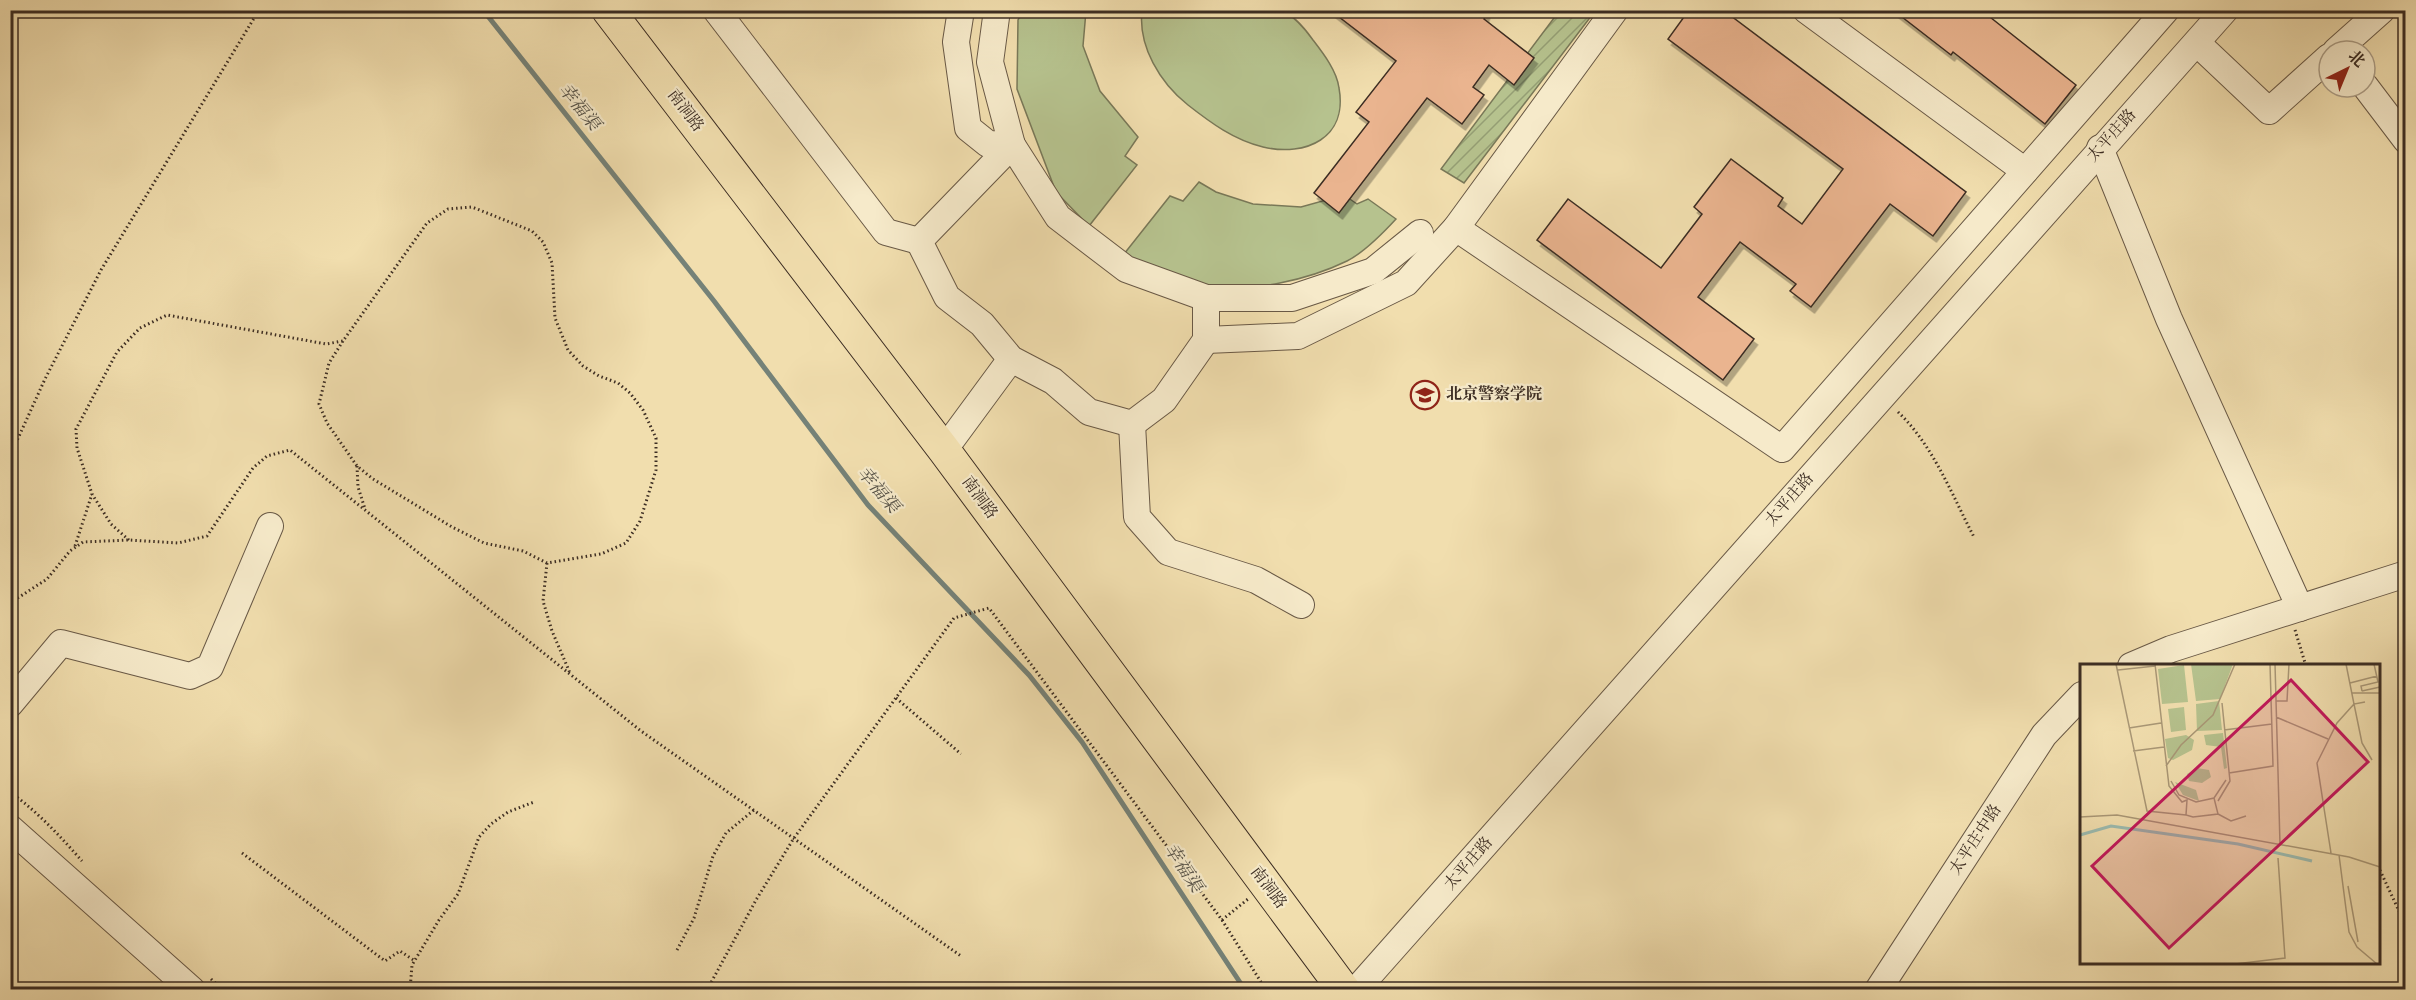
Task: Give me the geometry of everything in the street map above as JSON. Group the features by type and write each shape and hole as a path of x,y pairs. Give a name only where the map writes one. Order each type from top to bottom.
{"main road":[{"name":"南涧路","path":"608,10 944,450 1344,990"}],"street":[{"path":"716,10 886,232 919,242 947,297 982,324 1011,359 1053,381 1089,412 1132,424"},
{"path":"961,10 956,42 968,128 988,144 1012,145"},
{"path":"997,10 990,62 1012,145 1058,217 1126,269 1206,298 1292,298 1373,271 1420,233"},
{"path":"1206,340 1298,336 1406,283 1456,228 1615,10"},
{"path":"1806,10 2025,171"},
{"path":"1456,228 1782,449 2166,10"},
{"name":"太平庄路","path":"1356,990 2100,148 2225,10"},
{"path":"2350,39 2382,10"},
{"path":"2197,43 2269,111 2317,68"},
{"path":"2375,99 2406,140"},
{"path":"919,242 1012,145"},
{"path":"2100,148 2169,319 2294,610"},
{"path":"1132,424 1164,400 1206,340 1206,298"},
{"path":"944,450 1011,359"},
{"path":"1132,424 1137,517 1168,552 1256,580 1301,605"},
{"path":"10,704 61,643 190,676 210,667 270,526"},
{"path":"2136,664 2171,649 2406,574"},
{"name":"太平庄中路","path":"1878,990 2044,735 2080,697"},
{"path":"10,828 192,990"}],"path":[{"path":"10,456 45,379 101,270 259,10"},
{"path":"472,207 532,231 543,242 552,263 555,318 568,350 583,366 599,376 618,383 630,393 643,410 656,438 656,470 640,521 626,543 601,554 547,563 523,551 484,543 452,527 357,466 327,423 319,404 329,363 427,223 448,209 472,207"},
{"path":"129,540 111,524 92,494 77,448 76,429 117,352 141,328 167,315 326,344 343,340"},
{"path":"1882,396 1911,423 1926,446 1974,537"},
{"path":"10,603 47,579 74,548 83,542 129,540 178,543 207,536 253,468 267,456 290,450 641,731 961,956"},
{"path":"357,466 358,487 366,511"},
{"path":"74,548 92,494"},
{"path":"547,563 543,601 570,674"},
{"path":"707,990 756,900 794,838 954,618 989,608 1222,920 1266,990"},
{"path":"2294,610 2306,664"},
{"path":"896,698 961,754"},
{"path":"410,990 412,965 439,920 458,894 479,837 491,824 508,812 534,802"},
{"path":"677,950 694,918 713,856 726,833 754,810"},
{"path":"242,853 385,961 400,951 415,961"},
{"path":"2380,868 2406,926"},
{"path":"1222,920 1266,885"}],"green space":[{"path":"1269,9 1284,12 1298,22 1310,36 1336,75 1340,105 1337,120 1320,140 1294,149 1263,147 1233,135 1188,105 1168,86 1147,50 1142,11"},
{"path":"1023,11 1086,11 1083,46 1100,91 1138,137 1125,156 1137,165 1089,226 1056,192 1017,89 1018,20"},
{"path":"1555,11 1595,11 1464,183 1441,169 1557,14"},
{"path":"1199,182 1216,192 1253,204 1301,207 1344,195 1357,204 1368,199 1396,219 1366,248 1347,261 1298,279 1262,286 1226,288 1198,285 1165,274 1124,254 1170,196 1183,201"}],"building":[{"path":"1330,10 1487,10 1484,19 1534,58 1514,85 1489,65 1473,87 1484,95 1462,124 1427,98 1339,213 1314,193 1369,122 1356,112 1396,61"},
{"path":"1689,10 1723,10 1966,192 1933,236 1890,204 1811,307 1790,291 1796,284 1740,242 1698,297 1754,339 1723,380 1537,240 1568,199 1661,268 1702,214 1694,207 1731,159 1783,198 1778,206 1802,224 1843,169 1668,39"},
{"path":"1893,10 1981,10 2076,85 2045,124 1953,52 1951,55"}],"waterway":[{"name":"幸福渠","path":"483,10 714,301 868,505 1029,675 1082,742 1245,990"}],"place":[{"name":"北京警察学院","path":"1425,395"}]}
